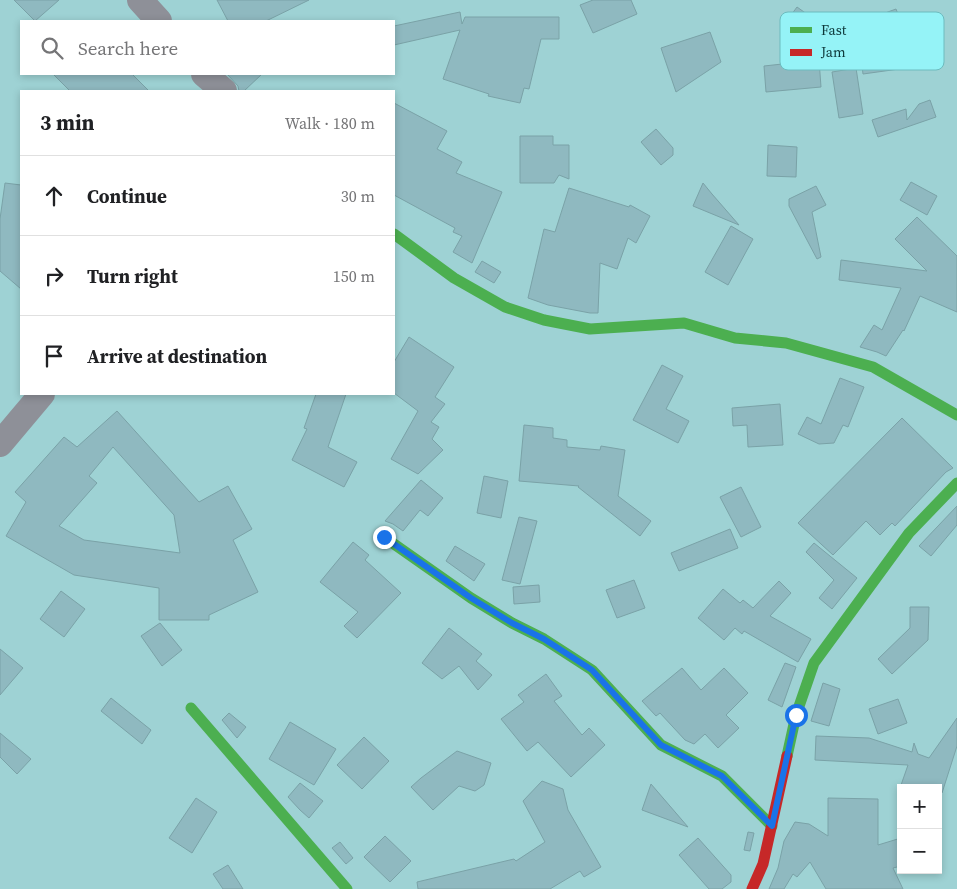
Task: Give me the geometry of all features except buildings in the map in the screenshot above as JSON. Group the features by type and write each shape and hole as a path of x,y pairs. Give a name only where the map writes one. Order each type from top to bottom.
{"street":[{"path":"191,90 196,75"},
{"path":"205,75 223,90"},
{"path":"395,235 454,278 505,307 544,320 590,329 684,323 735,338 786,343 874,367 957,415"},
{"path":"0,444 41,395"},
{"path":"752,889 763,864 796,715 814,663 909,533 957,483"},
{"path":"384,537 471,598 512,623 544,639 592,670 661,745 722,776 772,826"},
{"path":"191,708 347,889"}],"traffic: fast":[{"path":"395,235 454,278 505,307 544,320 590,329 684,323 735,338 786,343 873,367 957,415"},
{"path":"787,756 796,715 814,663 909,533 957,483"},
{"path":"384,537 471,598 512,623 544,639 592,670 661,745 722,776 772,826"},
{"path":"191,708 347,889"}],"traffic: jam":[{"path":"752,889 763,864 787,756"}],"route":[{"path":"384,537 471,598 512,623 544,639 592,670 661,745 722,776 772,826 796,715"}]}
